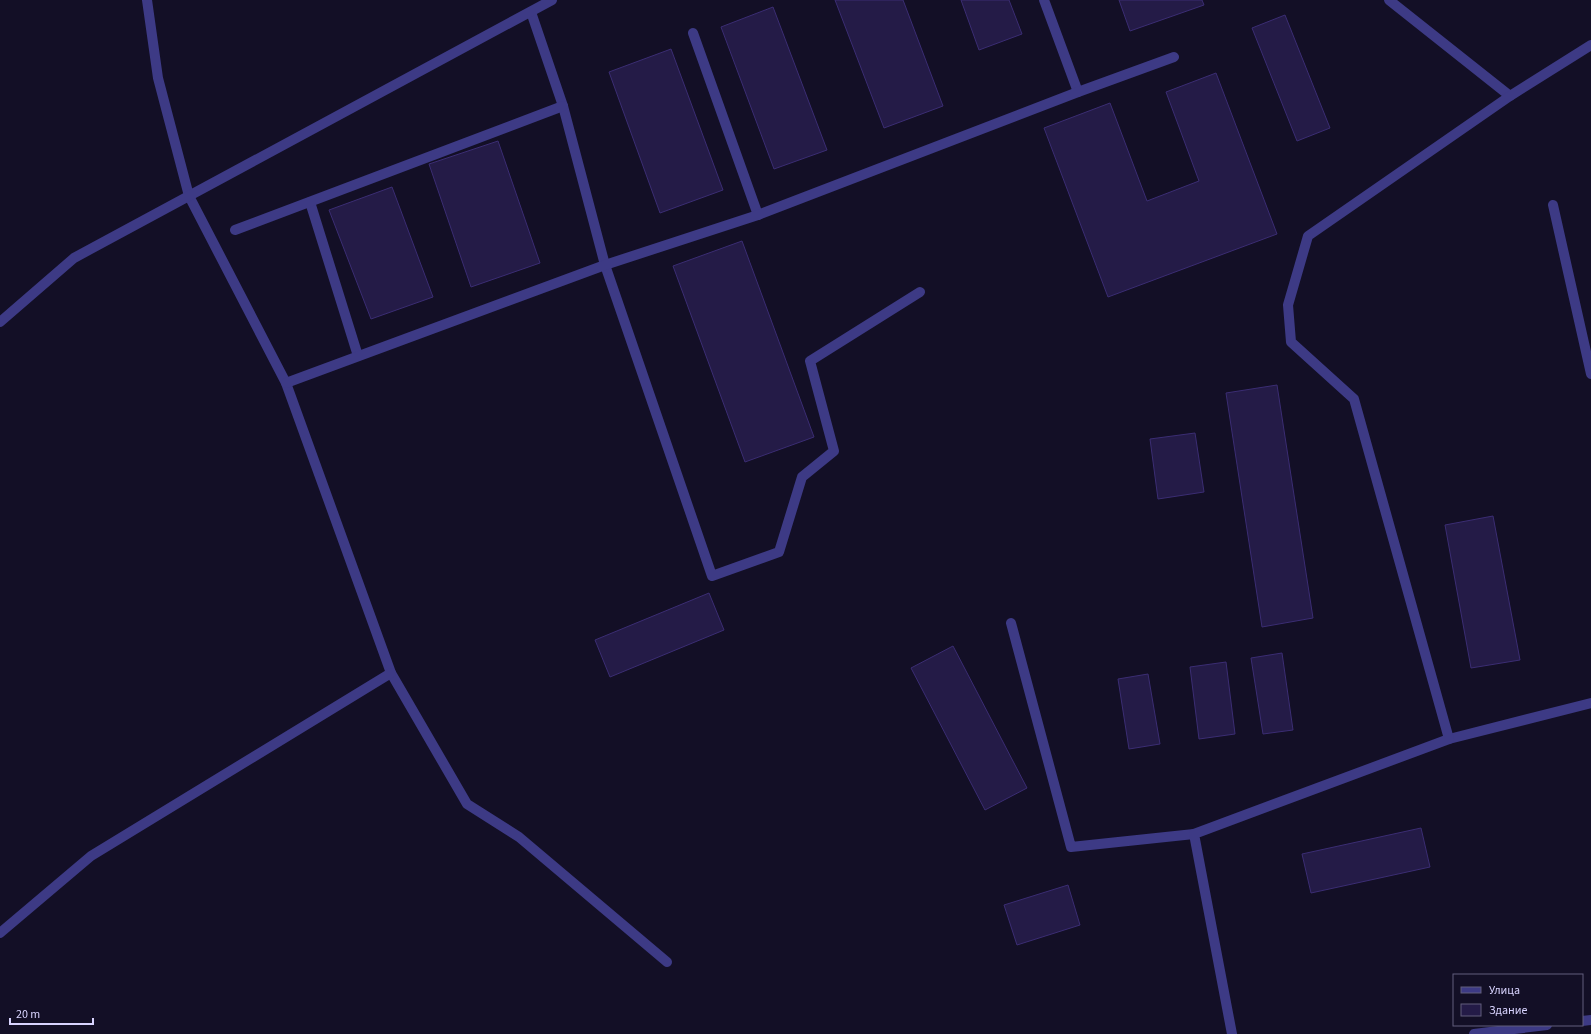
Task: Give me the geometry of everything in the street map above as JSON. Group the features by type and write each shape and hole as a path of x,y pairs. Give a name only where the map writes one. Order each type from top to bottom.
{"street":[{"path":"147,0 158,78 189,196 286,382 391,674 467,804 519,837 667,962"},
{"path":"0,322 74,258 552,0"},
{"path":"1044,0 1078,92"},
{"path":"1389,0 1510,96"},
{"path":"531,12 563,106 605,265 712,576 780,552 802,477 834,451 810,361 920,292"},
{"path":"693,33 758,215"},
{"path":"1449,739 1354,399 1291,342 1288,305 1308,236 1510,96 1591,46"},
{"path":"286,382 605,265 758,215 1078,92 1174,57"},
{"path":"235,230 563,106"},
{"path":"310,202 358,356"},
{"path":"1553,205 1591,374"},
{"path":"1011,623 1071,847 1194,834 1449,739 1591,703"},
{"path":"0,933 91,856 391,674"},
{"path":"1194,834 1232,1034"},
{"path":"1474,1034 1539,1026"}],"building":[{"path":"835,0 903,0 943,106 884,128"},
{"path":"961,0 1009,0 1022,34 979,50"},
{"path":"1119,0 1202,0 1204,5 1130,31"},
{"path":"773,7 827,150 774,169 721,27"},
{"path":"1285,15 1330,128 1297,141 1252,28"},
{"path":"671,49 723,190 660,213 609,72"},
{"path":"1216,73 1277,234 1108,297 1044,128 1110,103 1147,201 1199,181 1166,92"},
{"path":"498,141 540,263 471,287 429,164"},
{"path":"392,187 433,297 371,319 329,210"},
{"path":"742,241 814,437 745,462 673,266"},
{"path":"1277,385 1313,618 1262,627 1226,393"},
{"path":"1195,433 1204,492 1158,499 1150,439"},
{"path":"1493,516 1520,660 1471,668 1445,525"},
{"path":"709,593 724,630 610,677 595,640"},
{"path":"953,646 1027,788 985,810 911,668"},
{"path":"1282,653 1293,730 1263,734 1251,658"},
{"path":"1226,662 1235,734 1199,739 1190,667"},
{"path":"1148,674 1160,744 1129,749 1118,679"},
{"path":"1421,828 1430,867 1311,893 1302,854"},
{"path":"1068,885 1080,925 1017,945 1004,905"}]}
